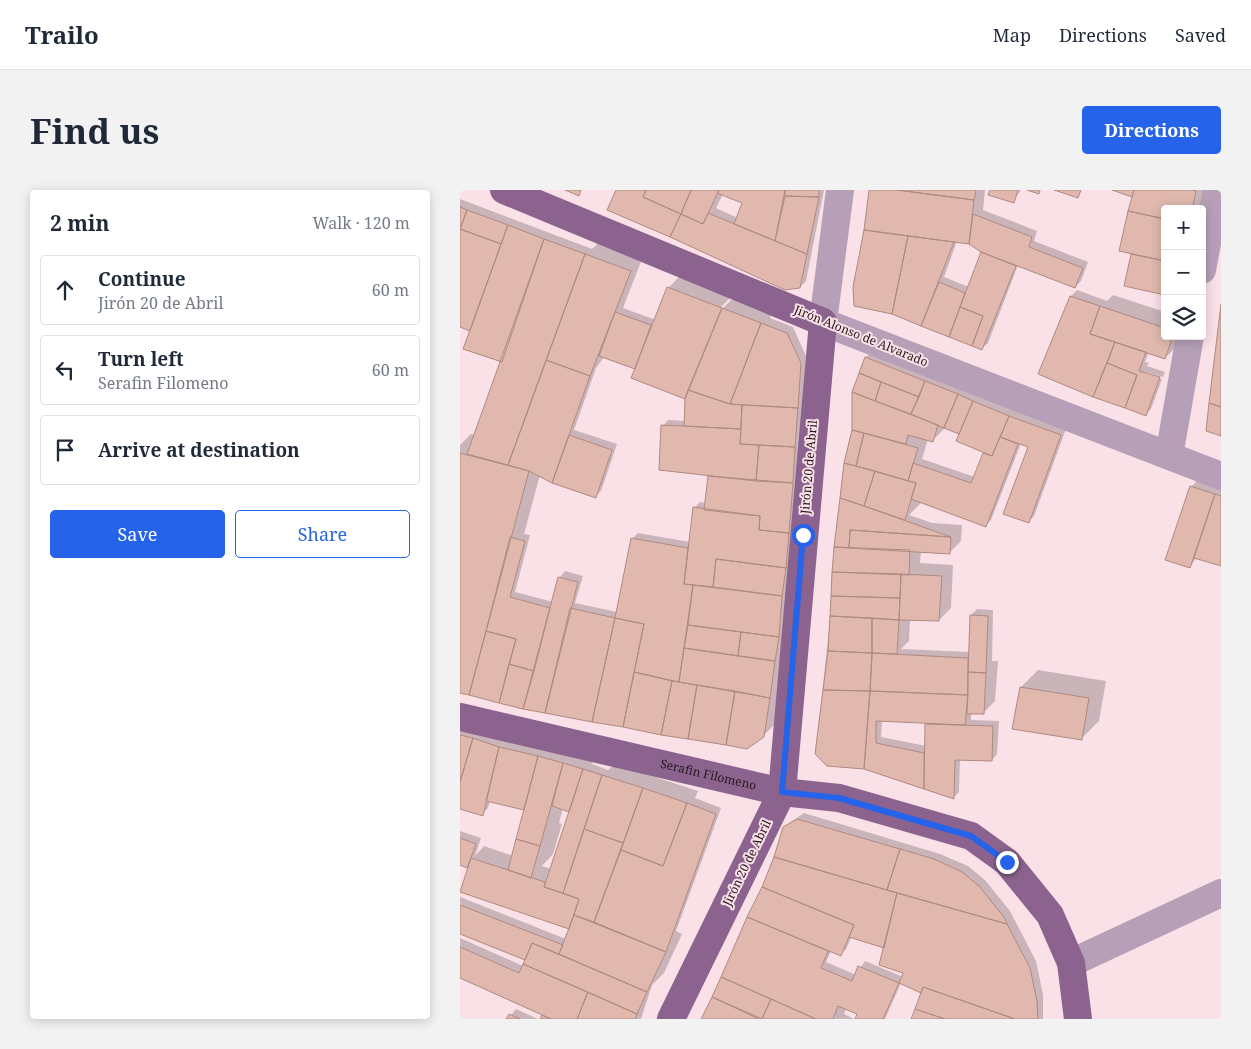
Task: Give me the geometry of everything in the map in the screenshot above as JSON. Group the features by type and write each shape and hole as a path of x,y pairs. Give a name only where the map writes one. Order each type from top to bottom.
{"main road":[{"name":"Jirón Alonso de Alvarado","path":"504,190 823,322"},
{"name":"Jirón 20 de Abril","path":"671,1019 782,792 823,322"},
{"name":"Serafin Filomeno","path":"460,717 782,792 839,798 971,836 1007,862 1050,915 1071,964 1078,1019"}],"street":[{"name":"Jirón 20 de Abril","path":"823,322 840,190"},
{"path":"1206,250 1216,190"},
{"name":"Jirón Alonso de Alvarado","path":"823,322 1221,476"},
{"path":"1169,456 1189,340"},
{"path":"1071,964 1221,893"}],"building":[{"path":"565,190 581,190 579,196"},
{"path":"616,190 646,190 643,197 681,214 670,237 607,210"},
{"path":"646,190 691,190 681,214 643,197"},
{"path":"691,190 719,190 703,224 681,214"},
{"path":"719,190 785,190 775,241 734,224 742,203 717,193"},
{"path":"785,190 819,190 819,197 785,196"},
{"path":"869,190 897,190 974,200 969,244 864,230"},
{"path":"897,190 976,190 974,200"},
{"path":"990,190 1018,190 1014,203 988,195"},
{"path":"1027,190 1040,190 1039,194"},
{"path":"1054,190 1081,190 1078,198"},
{"path":"1112,190 1134,190 1132,197"},
{"path":"1134,190 1196,191 1193,205 1161,205 1161,218 1128,211"},
{"path":"785,196 819,197 807,254 775,241"},
{"path":"460,207 467,210 460,229"},
{"path":"467,210 508,225 501,244 460,229"},
{"path":"1128,211 1161,218 1161,260 1119,251"},
{"path":"708,213 807,254 800,288 785,290 670,237 681,214 703,224"},
{"path":"973,214 1032,237 1029,247 1083,268 1075,288 981,252 969,244"},
{"path":"508,225 544,239 502,362 463,349"},
{"path":"460,229 501,244 470,331 460,327"},
{"path":"864,230 908,236 892,314 854,306 853,287"},
{"path":"908,236 954,242 921,326 892,314"},
{"path":"544,239 585,254 508,465 467,454"},
{"path":"981,252 1016,266 982,350 972,346 983,316 960,307"},
{"path":"585,254 631,271 590,376 546,360"},
{"path":"1131,254 1161,260 1161,294 1124,286"},
{"path":"939,282 965,293 949,337 921,326"},
{"path":"667,287 722,308 685,399 631,378"},
{"path":"1070,296 1100,306 1090,334 1115,342 1093,397 1038,374"},
{"path":"1221,304 1221,407 1209,403"},
{"path":"1100,306 1161,327 1161,340 1172,340 1165,359 1090,334"},
{"path":"960,307 983,316 972,346 949,337"},
{"path":"722,308 761,323 730,404 688,390"},
{"path":"615,312 651,325 635,369 599,356"},
{"path":"761,323 787,333 801,363 798,408 730,404"},
{"path":"1115,342 1146,352 1139,371 1160,377 1146,416 1125,408 1137,375 1107,363"},
{"path":"865,357 925,381 919,397 859,373"},
{"path":"546,360 590,376 552,483 529,471 508,465"},
{"path":"1107,363 1137,375 1125,408 1093,397"},
{"path":"859,373 881,382 875,401 852,392"},
{"path":"925,381 958,394 944,428 911,414"},
{"path":"881,382 919,397 911,414 875,401"},
{"path":"688,390 730,404 742,405 741,429 684,426 685,399"},
{"path":"852,392 938,425 933,442 908,435 906,444 852,430"},
{"path":"958,394 973,401 959,434 944,428"},
{"path":"973,401 1009,416 992,456 956,441"},
{"path":"1209,403 1221,407 1221,436 1206,431"},
{"path":"742,405 798,408 795,447 740,444"},
{"path":"1009,416 1061,435 1029,523 1003,514 1028,447 1000,437"},
{"path":"661,425 741,429 740,444 759,445 756,481 659,470"},
{"path":"852,430 864,433 856,466 844,463"},
{"path":"864,433 918,448 908,481 856,466"},
{"path":"569,435 612,450 596,498 552,483"},
{"path":"1000,437 1018,444 986,527 911,499 916,483 908,481 913,463 971,483 983,453 992,456"},
{"path":"759,445 795,447 793,483 756,481"},
{"path":"460,453 529,471 469,695 460,693"},
{"path":"844,463 875,471 864,506 840,498"},
{"path":"875,471 916,483 905,520 864,506"},
{"path":"708,476 793,483 789,533 759,530 760,516 704,510"},
{"path":"1190,486 1215,494 1190,568 1165,560"},
{"path":"1215,494 1221,496 1221,566 1194,558"},
{"path":"840,498 951,537 850,530 849,548 834,547"},
{"path":"693,507 760,516 759,530 789,533 786,568 716,559 713,587 684,584"},
{"path":"850,530 951,537 950,554 849,548"},
{"path":"510,537 525,541 510,597 550,608 534,671 509,664 516,639 486,631"},
{"path":"631,538 688,548 684,584 693,585 679,682 634,672 644,624 615,618"},
{"path":"834,547 910,550 909,575 832,572"},
{"path":"716,559 786,568 782,596 713,587"},
{"path":"832,572 901,574 900,598 831,596"},
{"path":"901,574 942,576 939,621 899,620"},
{"path":"558,577 578,582 545,713 523,709"},
{"path":"693,585 782,596 779,637 688,625"},
{"path":"831,596 900,598 899,620 830,616"},
{"path":"570,608 615,618 592,722 545,713"},
{"path":"970,615 988,616 986,673 968,672"},
{"path":"830,616 872,618 872,653 828,651"},
{"path":"615,618 644,624 623,727 592,722"},
{"path":"872,618 899,620 897,654 872,653"},
{"path":"688,625 741,632 738,656 684,648"},
{"path":"486,631 516,639 499,703 469,695"},
{"path":"741,632 779,637 775,661 738,656"},
{"path":"684,648 775,661 770,698 679,682"},
{"path":"828,651 872,653 870,691 823,690"},
{"path":"872,653 968,658 968,695 870,691"},
{"path":"509,664 534,671 523,709 499,703"},
{"path":"634,672 672,681 661,735 623,727"},
{"path":"968,672 986,673 984,714 967,714"},
{"path":"672,681 697,685 688,739 661,735"},
{"path":"697,685 735,691 726,745 688,739"},
{"path":"1020,687 1089,698 1082,740 1012,729"},
{"path":"823,690 870,691 864,769 827,766 815,754"},
{"path":"735,691 770,698 764,737 747,749 726,745"},
{"path":"870,691 968,695 965,725 876,721 876,743 924,753 924,789 864,769"},
{"path":"925,724 993,726 992,761 955,760 954,799 924,789"},
{"path":"460,735 473,738 460,782"},
{"path":"473,738 499,747 483,816 460,809 460,782"},
{"path":"499,747 538,756 524,810 486,801"},
{"path":"538,756 563,763 540,846 516,839"},
{"path":"563,763 583,769 569,812 552,806"},
{"path":"583,769 602,775 563,893 544,887"},
{"path":"602,775 643,788 623,843 584,829"},
{"path":"643,788 687,803 663,866 621,850"},
{"path":"687,803 716,814 666,952 594,922 621,850 663,866"},
{"path":"797,819 900,849 887,890 774,857 783,827"},
{"path":"584,829 623,843 594,922 574,915 579,899 563,893"},
{"path":"460,838 476,844 467,868 460,865"},
{"path":"516,839 540,846 531,878 508,870"},
{"path":"900,849 934,859 962,872 979,886 1004,917 1007,924 887,890"},
{"path":"774,857 897,893 884,948 849,937 854,925 762,887"},
{"path":"471,858 545,882 544,887 579,899 569,929 460,892"},
{"path":"762,887 854,925 841,956 747,917"},
{"path":"897,893 1007,924 1030,968 1037,1001 1038,1019 1015,1019 923,987 921,993 899,983 903,973 879,965"},
{"path":"460,905 563,945 559,954 532,943 525,960 460,934"},
{"path":"574,915 666,952 647,992 559,954"},
{"path":"747,917 828,951 821,968 852,981 858,966 899,983 883,1019 855,1019 857,1014 838,1006 833,1019 816,1019 721,977"},
{"path":"532,943 647,992 637,1014 523,964"},
{"path":"460,947 519,973 523,964 588,992 577,1019 551,1019 460,978"},
{"path":"721,977 771,999 762,1019 712,997"},
{"path":"923,987 1015,1019 945,1019 915,1009"},
{"path":"588,992 637,1014 635,1019 577,1019"},
{"path":"712,997 759,1019 701,1019"},
{"path":"771,999 816,1019 762,1019"},
{"path":"915,1009 945,1019 911,1019"},
{"path":"509,1014 520,1019 506,1019"},
{"path":"542,1015 551,1019 540,1019"}],"route":[{"path":"803,535 782,792 839,798 971,836 1007,862"}]}
